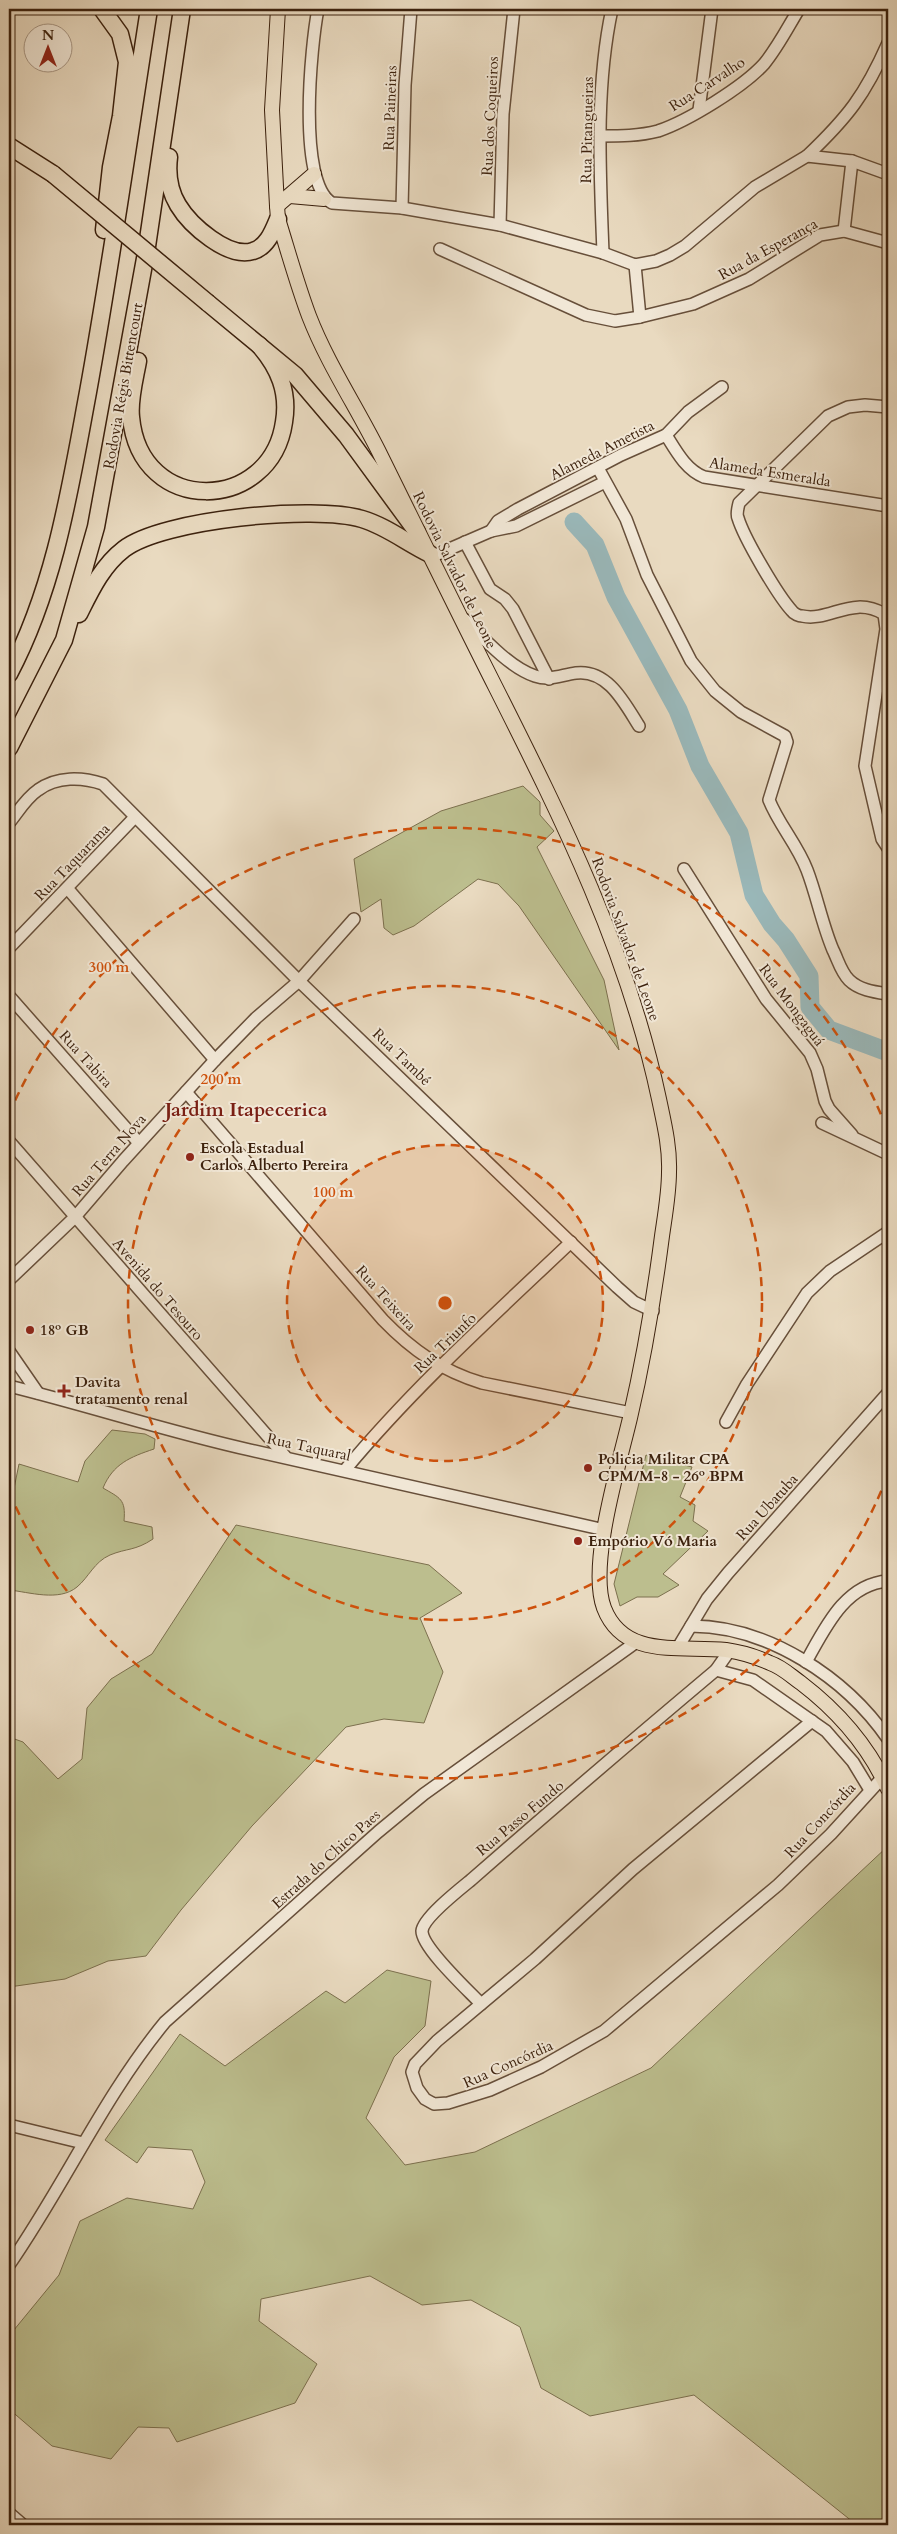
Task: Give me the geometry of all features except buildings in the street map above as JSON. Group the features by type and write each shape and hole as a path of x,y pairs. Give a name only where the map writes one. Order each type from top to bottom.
{"highway":[{"path":"102,9 120,34 127,62 121,116 111,167 104,231 109,268"},
{"path":"9,674 19,655 36,610 60,538 109,268 150,9"},
{"name":"Rodovia Régis Bittencourt","path":"9,748 64,640 104,492 146,253 182,9"},
{"path":"189,9 168,167 172,193 178,205 195,224 220,245 235,251 254,251 262,245 269,238 278,212"},
{"path":"9,132 47,169 295,375 325,409 417,532"},
{"path":"9,146 47,169"},
{"path":"146,253 143,309 130,416 140,453 153,470 167,483 193,490 224,489 249,479 274,452 282,433 286,397 281,379 270,358 260,345"},
{"path":"64,640 94,584 111,560 141,539 176,527 273,516 330,513 373,523 430,556"}],"main road":[{"name":"Rodovia Salvador de Leone","path":"278,9 272,110 278,212 312,323 378,449 417,532 565,825 605,920 639,1014 668,1140 669,1172 653,1311 605,1530 600,1564 599,1589 606,1613 616,1629 635,1642 677,1649 730,1650 776,1664 828,1705 860,1740 886,1782"},
{"path":"278,212 290,196 314,174"},
{"path":"290,196 324,198"}],"street":[{"path":"318,9 312,58 310,122 314,174 324,198 342,204 402,208 500,225 603,253 635,265 656,261 678,250 755,187 807,156 840,125 860,100 888,43"},
{"name":"Rua Paineiras","path":"402,208 406,75 411,9"},
{"name":"Rua dos Coqueiros","path":"500,225 503,114 514,9"},
{"name":"Rua Pitangueiras","path":"603,253 601,136 604,59 612,9"},
{"path":"699,110 712,9"},
{"name":"Rua Carvalho","path":"601,136 631,136 657,131 699,110 747,80 764,63 799,9"},
{"path":"807,156 852,161 888,174"},
{"path":"844,231 852,161"},
{"name":"Rua da Esperança","path":"440,249 586,315 615,321 693,304 749,279 820,235 844,231 888,243"},
{"path":"635,265 640,317"},
{"name":"Alameda Ametista","path":"491,531 498,521 506,516 621,455 666,435 688,412 722,387"},
{"path":"888,407 865,405 848,407 834,412 822,421 739,504 737,516 766,572 793,613 803,617 860,607 873,608 884,614 886,629 865,766 882,839 888,848"},
{"name":"Alameda Esmeralda","path":"666,435 681,458 697,474 714,480 888,506"},
{"path":"598,468 626,519 648,575 691,661 716,691 741,712 785,736 787,742 769,800 772,808 783,830 797,847 807,869 826,934 843,972 850,981 867,990 888,994"},
{"name":"Alameda Ametista","path":"430,556 491,531 516,526 605,482"},
{"path":"465,542 490,589 505,600 513,609 549,679"},
{"path":"459,614 518,668 534,676 549,679 578,672 604,680 614,689 639,726"},
{"name":"Rua També","path":"9,823 37,790 75,778 103,784 299,981 571,1242 634,1302 653,1311"},
{"name":"Rua Taquarama","path":"9,948 68,889 135,817"},
{"name":"Rua Mongaguá","path":"684,869 766,999 792,1028 810,1053 829,1109 852,1136"},
{"path":"68,889 215,1060"},
{"name":"Rua Terra Nova","path":"9,1280 76,1217 139,1143 215,1060 256,1018 299,981 354,919"},
{"name":"Rua Tabira","path":"9,996 139,1143"},
{"name":"Rua Teixeira","path":"186,1092 383,1320 408,1345 441,1368 482,1383 631,1413"},
{"name":"Rua Mongaguá","path":"822,1123 888,1154"},
{"name":"Avenida do Tesouro","path":"9,1141 285,1456"},
{"path":"726,1422 747,1384 807,1292 830,1271 888,1232"},
{"name":"Rua Triunfo","path":"345,1470 372,1436 571,1242"},
{"path":"9,1351 38,1393"},
{"name":"Rua Taquaral","path":"9,1386 120,1418 605,1530"},
{"name":"Rua Ubatuba","path":"677,1649 707,1599 728,1573 888,1393"},
{"path":"806,1662 832,1619 854,1593 866,1586 888,1581"},
{"path":"691,1626 711,1626 740,1633 776,1647 806,1662 854,1699 888,1739"},
{"name":"Estrada do Chico Paes","path":"9,2265 83,2143 151,2039 165,2022 416,1800 635,1642"},
{"name":"Rua Passo Fundo","path":"481,2004 431,1949 422,1934 423,1926 436,1911 501,1854 716,1670 730,1650"},
{"path":"716,1670 753,1680 812,1721 840,1745 870,1790"},
{"name":"Rua Concórdia","path":"812,1721 633,1869 535,1959 437,2041 415,2064 412,2072 413,2080 425,2099 434,2104 448,2104 490,2090 550,2063 604,2031 778,1885 831,1834 870,1790 886,1782"},
{"path":"9,2125 83,2143"},
{"path":"9,2513 23,2525"}],"green space":[{"path":"523,786 540,802 540,815 554,831 537,847 604,980 619,1050 519,906 498,884 478,879 414,926 393,935 384,928 381,899 361,912 354,859 441,811"},
{"path":"112,1430 145,1434 155,1439 154,1449 123,1462 112,1473 103,1488 121,1500 124,1508 124,1521 152,1527 153,1539 141,1546 104,1558 70,1592 44,1595 9,1590 9,1513 19,1464 78,1482 85,1461"},
{"path":"646,1455 692,1467 680,1497 695,1505 693,1521 708,1531 663,1574 679,1585 658,1597 637,1597 620,1606 614,1584"},
{"path":"236,1525 429,1565 462,1593 420,1618 443,1672 424,1723 384,1719 346,1727 252,1826 181,1910 146,1956 108,1961 65,1979 9,1987 9,1737 23,1742 58,1779 82,1759 87,1708 111,1679 152,1654"},
{"path":"888,1846 888,2525 853,2525 853,2522 694,2395 590,2416 541,2388 520,2327 471,2300 422,2305 370,2276 261,2299 259,2321 317,2364 295,2403 177,2442 169,2428 138,2427 111,2459 52,2446 9,2409 9,2336 59,2275 80,2221 127,2198 193,2209 205,2182 192,2150 148,2147 137,2163 105,2140 180,2034 225,2066 326,1991 345,2003 387,1970 431,1981 425,2026 394,2057 366,2118 405,2165 475,2152 651,2068"}],"waterway":[{"path":"574,522 595,545 616,597 678,710 700,766 739,833 754,895 809,976 810,1007 829,1030 888,1052"}],"place":[{"name":"Escola Estadual Carlos Alberto Pereira","path":"190,1157"},
{"name":"18º GB","path":"30,1330"},
{"name":"Davita tratamento renal","path":"64,1391"},
{"name":"Policia Militar CPA CPM/M-8 - 26º BPM","path":"588,1468"},
{"name":"Empório Vó Maria","path":"578,1541"}],"district":[{"name":"Jardim Itapecerica","path":"246,1109"}]}
